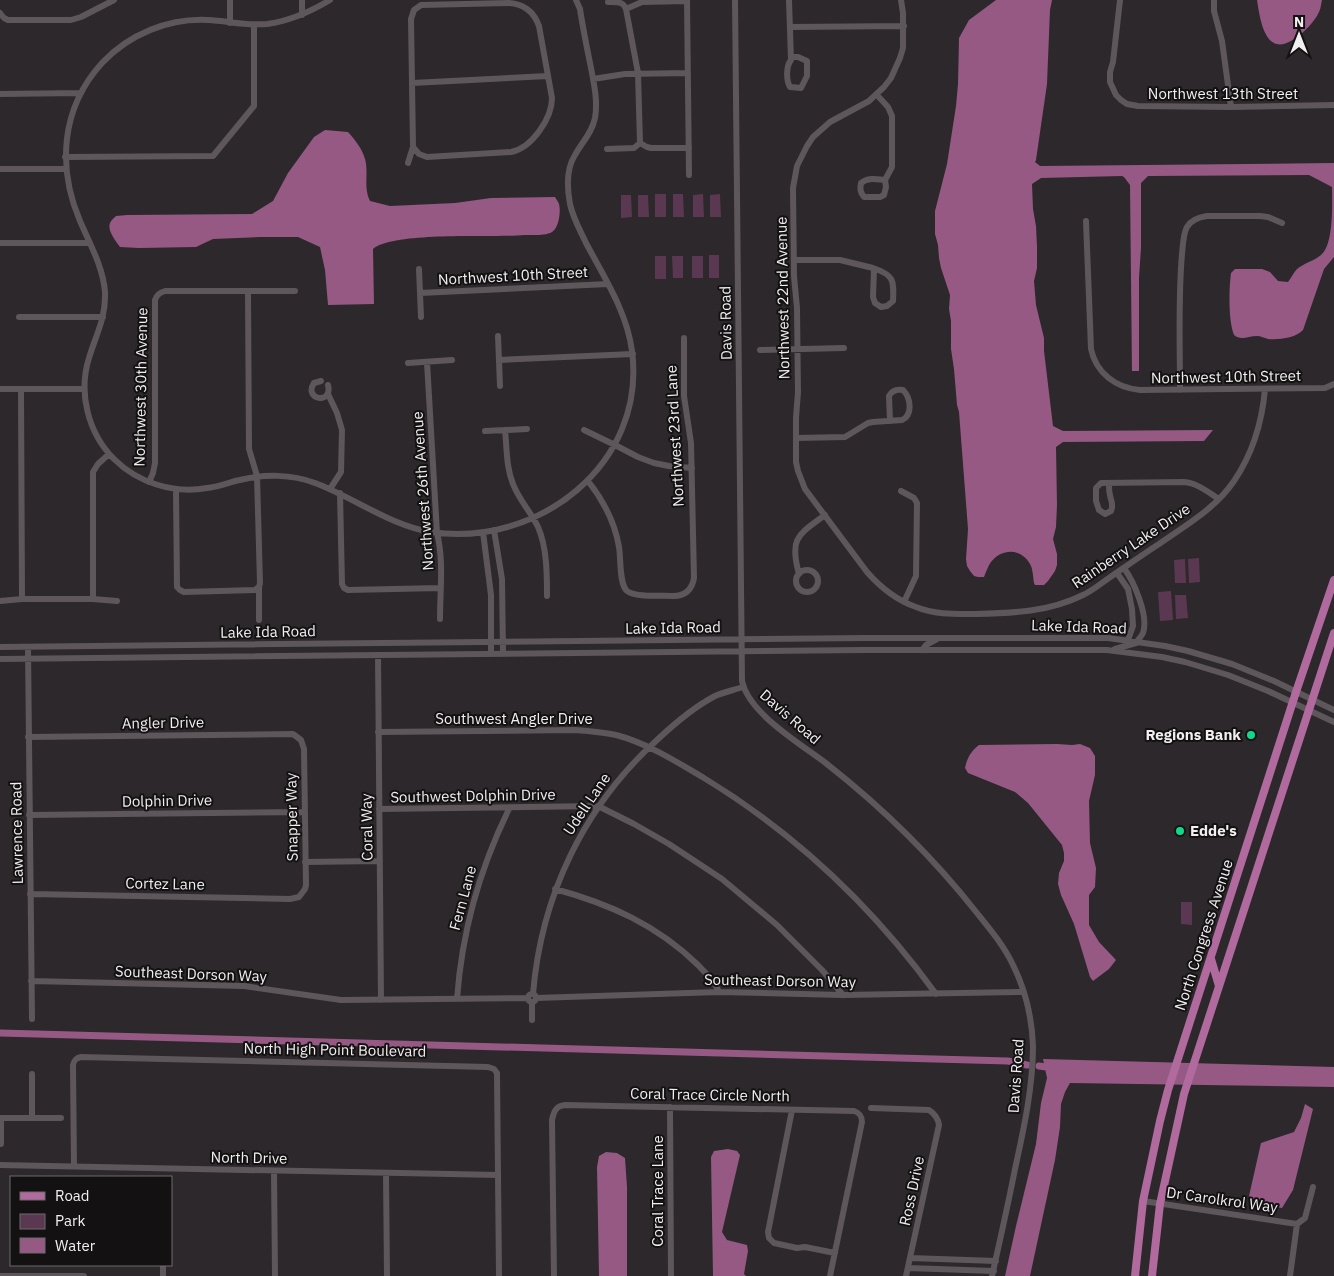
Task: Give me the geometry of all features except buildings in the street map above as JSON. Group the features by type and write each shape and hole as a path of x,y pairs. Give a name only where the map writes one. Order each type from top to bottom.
{"main road":[{"name":"North Congress Avenue","path":"1135,1276 1143,1201 1168,1090 1334,580"},
{"name":"North Congress Avenue","path":"1152,1276 1160,1204 1184,1094 1334,633"},
{"path":"1210,959 1219,986"}],"street":[{"path":"0,14 8,20 76,19 114,0"},
{"path":"230,0 230,23"},
{"path":"302,0 302,15"},
{"path":"330,0 302,15 280,22 254,25 193,20 162,26 124,44 111,54 95,72 81,93 67,133 66,168 73,202 100,266 105,294 100,330 89,356 86,370 84,389 89,417 98,438 109,454 130,472 149,482 176,489 193,490 258,476 295,477 311,481 340,493 408,527 437,533 454,534 483,532 516,524 533,518 562,502 588,481 615,445 626,421 630,404 633,388 633,354 625,321 576,223 570,207 568,179 571,162 589,135 595,116 596,97 580,9 576,0"},
{"name":"Davis Road","path":"735,0 741,651 744,687 750,700 778,727 874,803 940,868 1004,949 1014,966 1029,1008 1033,1044 1029,1099 993,1273"},
{"path":"790,0 791,60 788,64 787,83 790,87 801,88 807,76 807,61 798,57 791,57"},
{"name":"Northwest 22nd Avenue","path":"901,0 904,26 903,48 891,78 877,95 821,129 810,141 797,166 793,188 794,276 798,349 796,462 805,489 867,572 891,595 904,602"},
{"name":"Northwest 13th Street","path":"1120,0 1110,77 1116,95 1127,104 1138,106 1231,107 1334,105"},
{"path":"1214,0 1214,11 1222,41 1231,107"},
{"path":"626,9 642,2 688,1 689,175"},
{"path":"408,163 413,147 412,14 414,10 421,5 446,2 509,3 519,5 531,13 537,21 552,98 550,112 546,120 529,144 521,150 512,152 428,157 418,154 413,147"},
{"path":"608,2 621,2 626,9 638,73 640,143"},
{"path":"65,157 214,156 254,106 254,25"},
{"path":"790,27 904,26"},
{"path":"593,79 619,74 688,73"},
{"path":"412,83 548,76"},
{"path":"0,94 81,93"},
{"path":"877,95 892,116 892,166 885,180"},
{"path":"640,143 652,148 689,148"},
{"path":"607,149 634,148 640,143"},
{"path":"0,169 66,168"},
{"path":"1180,390 1180,288 1184,235 1188,226 1192,221 1207,216 1260,216 1282,223"},
{"name":"Northwest 10th Street","path":"1086,221 1091,349 1099,369 1112,381 1132,390 1325,388 1334,384"},
{"path":"0,244 90,243"},
{"path":"794,260 840,260 874,269 885,272 892,279 894,285 893,301 887,306 881,307 875,303 874,269"},
{"name":"Northwest 10th Street","path":"418,269 421,317"},
{"name":"Northwest 10th Street","path":"420,293 608,284"},
{"name":"Northwest 30th Avenue","path":"149,482 156,463 154,300 156,296 164,291 248,292"},
{"path":"259,620 258,476 249,449 248,292 295,291"},
{"path":"18,317 103,317"},
{"path":"498,336 500,386"},
{"name":"Northwest 23rd Lane","path":"588,481 601,499 614,528 621,560 623,586 630,593 637,594 677,596 686,594 692,587 694,578 691,443 684,396 684,338"},
{"path":"760,350 844,348"},
{"path":"499,360 633,354"},
{"path":"408,362 452,360"},
{"name":"Northwest 26th Avenue","path":"427,362 437,533 440,544 440,619"},
{"path":"321,380 317,381 312,388 312,393 316,397 321,398 328,394 330,388 328,385"},
{"path":"0,389 84,389"},
{"path":"21,389 22,599"},
{"name":"Rainberry Lake Drive","path":"904,602 926,611 944,614 1025,612 1056,606 1085,595 1208,510 1219,500 1234,482 1248,457 1260,424 1265,389"},
{"path":"796,438 845,437 868,423 902,420 905,419 910,410 908,396 904,390 894,390 889,396 890,421"},
{"path":"328,394 337,413 342,430 341,472 330,489"},
{"path":"485,431 527,429"},
{"path":"505,430 507,461 513,484 518,496 539,529 546,563 547,596"},
{"path":"584,430 654,463 692,468"},
{"path":"93,599 93,472 98,464 109,454"},
{"path":"1109,483 1113,506 1110,512 1105,514 1099,510 1096,501 1096,488 1101,483 1189,482 1219,500"},
{"path":"176,489 177,587 184,592 255,590 259,587"},
{"path":"901,491 914,498 917,503 916,576 904,602"},
{"path":"340,493 342,584 344,588 348,590 440,588"},
{"path":"799,574 796,563 796,540 802,533 825,516"},
{"path":"494,530 502,579 503,654"},
{"path":"483,532 491,595 491,654"},
{"path":"1107,650 1127,646 1137,641 1144,631 1139,599 1134,585 1124,568"},
{"path":"1116,573 1128,589 1132,609 1133,626 1128,640"},
{"path":"0,601 22,599 117,601"},
{"path":"922,650 926,644 941,638"},
{"name":"Lake Ida Road","path":"0,647 741,639 1086,638 1137,641 1188,651 1232,664 1274,681 1334,710"},
{"name":"Lawrence Road","path":"28,647 32,1019"},
{"name":"Lake Ida Road","path":"0,660 741,651 1107,650 1162,657 1206,668 1248,682 1334,722"},
{"name":"Coral Way","path":"378,655 381,1000"},
{"name":"Udell Lane","path":"532,1020 534,975 547,914 555,889 574,846 598,806 648,747 682,718 720,694 744,687"},
{"name":"Southwest Angler Drive","path":"378,732 575,730 592,731 627,738 648,747 720,788 775,826 806,851 850,891 906,954 936,994"},
{"name":"Angler Drive","path":"28,736 288,734 297,736"},
{"name":"Snapper Way","path":"297,736 301,740 304,749 306,862 306,885 299,897"},
{"path":"598,806 669,844 722,879 777,925 843,995"},
{"name":"Southwest Dolphin Drive","path":"379,810 598,806"},
{"name":"Fern Lane","path":"458,999 462,955 472,905 488,856 510,808"},
{"name":"Dolphin Drive","path":"29,815 305,812"},
{"path":"306,862 380,861"},
{"path":"555,889 602,903 651,929 674,944 690,958 716,984 719,992"},
{"name":"Cortez Lane","path":"30,894 290,899 299,897"},
{"name":"Southeast Dorson Way","path":"31,981 244,986 336,1000 532,998 719,992 843,995 1023,992"},
{"name":"North High Point Boulevard","path":"74,1166 73,1066 77,1058 488,1067 494,1069 497,1073 499,1276"},
{"path":"32,1074 32,1118"},
{"name":"Coral Trace Circle North","path":"554,1276 552,1120 558,1107 565,1105 854,1111 860,1115 862,1122 835,1253"},
{"name":"Coral Trace Lane","path":"670,1107 671,1276"},
{"name":"Ross Drive","path":"871,1108 933,1112 938,1124 906,1276"},
{"path":"792,1110 768,1232 769,1238 774,1243 835,1253 830,1276"},
{"path":"1,1144 0,1118 61,1118"},
{"name":"North Drive","path":"0,1164 498,1176"},
{"path":"162,1168 162,1176"},
{"path":"274,1170 275,1276"},
{"path":"386,1173 387,1276"},
{"path":"1290,1276 1297,1224 1305,1218 1313,1187"},
{"name":"Dr Carolkrol Way","path":"1143,1201 1297,1224"},
{"path":"910,1258 996,1261"},
{"path":"908,1268 993,1273"},
{"path":"0,1276 84,1276"}],"green space":[{"path":"655,194 666,194 666,217 655,217"},
{"path":"673,194 683,194 684,217 673,217"},
{"path":"703,194 704,217 693,217 693,195"},
{"path":"720,194 721,217 710,217 710,195"},
{"path":"621,195 631,195 632,217 621,218"},
{"path":"638,195 648,195 649,217 638,217"},
{"path":"709,255 719,255 719,278 709,278"},
{"path":"655,256 666,256 666,279 655,279"},
{"path":"672,256 683,256 683,278 673,278"},
{"path":"692,256 703,256 703,278 692,278"},
{"path":"1199,558 1200,582 1189,583 1188,559"},
{"path":"1185,559 1186,583 1175,583 1174,560"},
{"path":"1171,591 1173,620 1160,621 1158,592"},
{"path":"1175,595 1186,595 1188,618 1176,619"},
{"path":"1181,902 1192,902 1192,925 1181,924"}],"water":[{"path":"996,0 1052,0 1047,84 1035,162 1040,166 1334,163 1334,257 1324,269 1303,330 1296,335 1282,339 1268,339 1257,336 1242,338 1234,335 1229,295 1231,273 1235,269 1262,269 1270,272 1278,281 1288,282 1297,269 1321,255 1325,250 1330,233 1332,187 1309,175 1148,176 1141,183 1139,371 1132,371 1130,185 1122,176 1041,178 1032,184 1037,247 1037,268 1034,281 1036,305 1044,338 1053,426 1063,431 1213,430 1204,441 1063,442 1056,447 1057,505 1056,527 1053,539 1057,554 1057,565 1055,571 1044,585 1035,585 1030,564 1022,555 1017,553 1006,552 995,557 984,577 974,576 967,566 968,529 959,412 951,349 950,295 941,268 935,234 935,211 947,164 956,106 959,38 969,20"},
{"path":"1257,0 1322,0 1321,8 1312,23 1293,40 1280,44 1270,40 1264,30"},
{"path":"325,130 348,132 356,141 364,155 367,190 370,201 390,206 455,203 491,198 555,197 560,211 556,227 552,232 542,235 422,237 384,243 373,249 374,304 328,305 325,270 320,247 298,237 213,239 196,247 139,248 120,247 111,233 109,226 116,216 252,214 273,201 288,173 314,137"},
{"path":"1080,744 1090,748 1095,756 1095,775 1089,801 1090,843 1096,868 1095,887 1089,895 1089,925 1099,942 1116,960 1109,969 1093,981 1058,884 1059,873 1064,861 1062,845 1028,803 1015,792 968,773 965,768 970,755 979,745"},
{"path":"1043,1059 1334,1067 1334,1087 1070,1083 1061,1104 1055,1160 1030,1276 1005,1276 1036,1144 1041,1103 1047,1078"},
{"path":"1305,1104 1313,1109 1293,1190 1282,1208 1257,1204 1249,1196 1261,1143 1294,1132"},
{"path":"728,1149 737,1151 740,1155 722,1232 727,1240 747,1245 748,1251 744,1274 746,1276 713,1276 711,1157 714,1151"},
{"path":"606,1152 617,1153 625,1158 627,1187 627,1276 599,1276 597,1167 599,1156"}],"waterway":[{"path":"0,1033 1008,1061 1027,1065"},
{"path":"1039,1066 1053,1068"}],"place":[{"name":"Regions Bank","path":"1251,735"},
{"name":"Edde's","path":"1180,831"}]}
